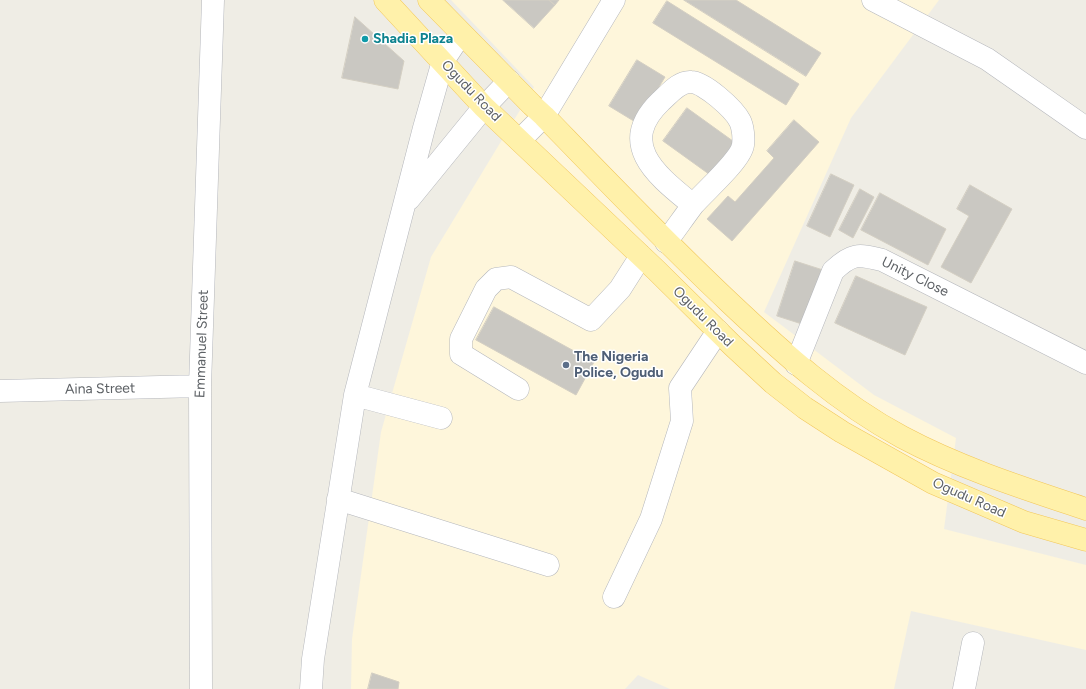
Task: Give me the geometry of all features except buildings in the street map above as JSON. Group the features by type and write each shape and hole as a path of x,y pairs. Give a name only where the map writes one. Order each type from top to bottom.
{"main road":[{"name":"Ogudu Road","path":"385,0 484,107 773,383 805,408 886,458 934,483 1024,522 1086,540"},
{"name":"Ogudu Road","path":"428,0 538,110 666,242 757,329 796,364 826,388 901,437 954,462 1011,485 1086,509"}],"street":[{"name":"Emmanuel Street","path":"201,689 200,386 213,0"},
{"path":"538,110 600,0"},
{"path":"515,135 538,110 614,0"},
{"path":"873,0 987,60 1086,128"},
{"path":"311,689 313,659 355,395 424,128 443,61 461,34"},
{"path":"404,205 484,107 509,81"},
{"path":"666,242 693,205 736,158 743,145 742,126 735,114 710,91 692,81 676,88 653,109 643,128 642,142 647,160 654,170 667,184 693,205"},
{"path":"518,389 461,354 461,339 486,289 496,279 511,277 591,320 620,289 641,256"},
{"name":"Unity Close","path":"796,364 833,272 843,262 854,256 866,256 882,260 1086,362"},
{"path":"614,597 651,519 682,421 680,388 718,331"},
{"name":"Aina Street","path":"0,391 200,386"},
{"path":"355,395 441,418"},
{"path":"338,499 374,509 548,565"},
{"path":"964,689 973,643"}],"shaded area":[{"path":"451,0 939,0 851,118 764,312 874,395 956,438 944,529 1086,565 1086,650 911,611 894,689 670,689 638,675 625,689 351,689 352,639 381,432 431,257 534,87"}],"place":[{"name":"Shadia Plaza","path":"365,39"},
{"name":"The Nigeria Police, Ogudu","path":"566,365"}]}
